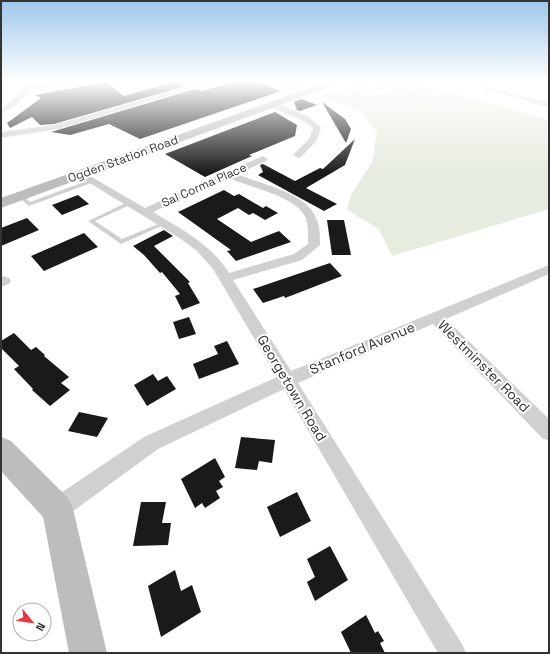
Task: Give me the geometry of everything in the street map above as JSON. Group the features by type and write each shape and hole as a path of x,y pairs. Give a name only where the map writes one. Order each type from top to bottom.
{"street":[{"path":"1,135 54,127 104,113"},
{"name":"Ogden Station Road","path":"1,203 20,196 86,178 251,113"},
{"path":"291,113 304,118 317,127 313,140 298,154"},
{"name":"Sal Corma Place","path":"145,212 263,159"},
{"path":"225,278 298,257 314,245 313,226 307,210 288,198 228,174"},
{"name":"Georgetown Road","path":"86,178 165,223 201,248 218,266 289,380 346,479 453,653"},
{"name":"Stanford Avenue","path":"57,509 152,443 242,399 549,270"},
{"name":"Westminster Road","path":"435,317 549,432"},
{"path":"1,451 57,509 88,653"}],"lane":[{"path":"130,203 91,221 121,242 165,223"}],"shaded area":[{"path":"361,113 522,113 549,120 549,209 392,256 379,229 347,210 351,195 372,162 377,132"}],"building":[{"path":"21,113 94,113 54,124 40,125 32,117 10,128 7,123"},
{"path":"116,113 218,113 140,139 109,124 70,135 51,132"},
{"path":"274,113 297,125 295,136 249,155 252,156 205,177 165,154"},
{"path":"328,113 336,113 345,119 351,129 346,143"},
{"path":"355,139 345,165 306,188 337,204 324,211 258,175 263,172 260,165 263,164 295,181 320,168 323,169"},
{"path":"224,190 234,196 239,194 263,208 266,206 278,213 265,220 253,213 249,215 238,208 217,219 251,242 279,231 291,242 236,261 227,251 231,250 178,212"},
{"path":"78,195 89,204 62,215 52,205"},
{"path":"27,218 39,230 1,246 1,228"},
{"path":"327,220 344,220 351,255 332,255"},
{"path":"164,230 173,236 154,246 190,282 188,283 200,303 182,310 175,296 180,294 162,272 160,273 144,255 133,246"},
{"path":"84,233 98,247 44,271 31,256"},
{"path":"330,263 342,276 285,298 284,296 263,303 253,289"},
{"path":"189,317 196,334 179,339 173,322"},
{"path":"14,333 31,350 36,347 45,355 44,356 69,377 61,383 70,390 50,406 32,390 33,389 14,369 19,366 1,348 1,341"},
{"path":"227,341 239,364 199,379 193,364 218,354 214,346"},
{"path":"153,374 158,381 167,376 176,389 147,406 134,385"},
{"path":"79,412 108,418 97,437 68,431"},
{"path":"241,437 275,440 272,463 259,461 257,470 235,468"},
{"path":"215,458 225,477 219,481 223,487 216,491 220,498 205,508 202,503 195,508 181,479"},
{"path":"297,492 311,521 280,537 267,507"},
{"path":"141,502 166,502 162,523 171,523 168,545 133,546"},
{"path":"330,546 348,580 315,601 307,582 315,577 307,559"},
{"path":"175,570 181,591 192,585 201,612 161,637 148,586"},
{"path":"366,615 375,633 378,631 384,641 380,643 385,653 351,653 341,632"}]}
